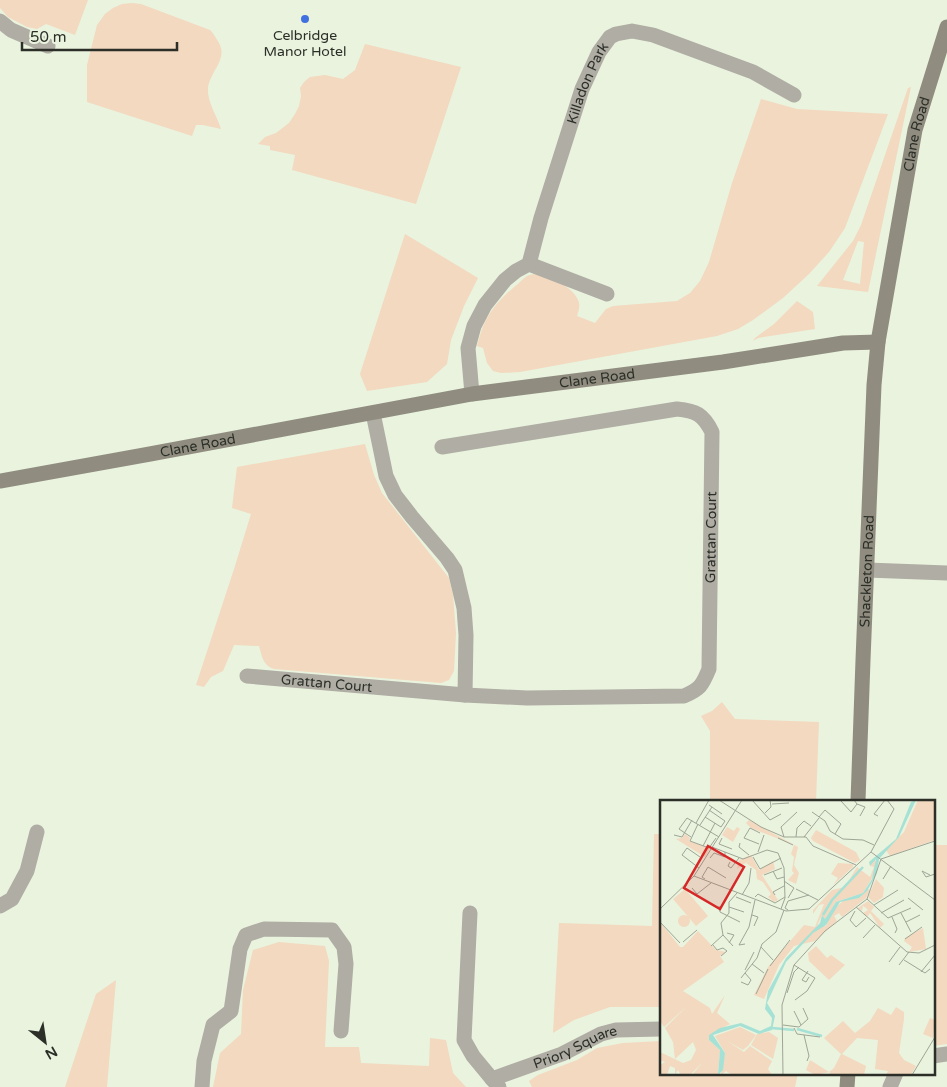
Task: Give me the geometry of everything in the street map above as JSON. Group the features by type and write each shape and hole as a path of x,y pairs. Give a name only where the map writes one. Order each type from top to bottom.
{"main road":[{"name":"Clane Road","path":"0,481 472,394 723,362 843,343 878,342 915,130 947,27"},
{"name":"Shackleton Road","path":"858,800 874,385 878,342"},
{"path":"847,1087 848,1074"}],"street":[{"path":"0,21 11,30 48,46"},
{"name":"Killadon Park","path":"529,264 541,218 582,89 598,52 610,36 632,32 653,35 753,72 794,95"},
{"path":"472,394 468,348 477,320 485,305 505,280 516,271 529,264 607,294"},
{"name":"Grattan Court","path":"247,676 465,695 538,698 684,696 698,690 705,680 708,669 712,432 700,414 689,410 677,409 442,447"},
{"path":"373,413 386,476 395,495 455,570 464,608 466,635 465,695"},
{"path":"867,570 947,572"},
{"path":"0,906 12,899 27,871 37,832"},
{"name":"Priory Square","path":"470,913 464,1040 473,1056 496,1083 562,1054 601,1034 616,1030 660,1029"},
{"path":"202,1087 204,1061 213,1025 231,1011 240,949 246,935 264,929 332,930 344,947 346,964 341,1031"},
{"path":"934,1056 947,1054"},
{"path":"890,1087 896,1074"}],"shaded area":[{"path":"0,0 88,0 75,35 46,24 37,29 27,27 8,17 0,8"},
{"path":"122,4 141,4 210,30 214,35 219,43 221,55 209,82 208,93 221,129 196,125 192,136 87,102 87,65 97,25 105,14 113,8"},
{"path":"365,44 461,67 416,204 292,170 295,155 270,150 270,146 258,144 265,137 276,133 289,123 299,106 300,88 304,82 310,77 325,75 343,79 355,70"},
{"path":"911,87 868,292 817,286 853,241 861,225 908,88","holes":["858,241 864,242 860,284 843,280"]},
{"path":"761,99 797,109 888,114 845,228 829,252 809,274 783,298 753,320 738,329 717,336 520,372 501,373 493,371 487,363 483,348 477,346 482,329 487,318 499,302 527,276 533,274 540,275 562,284 574,293 579,302 577,316 595,323 606,309 613,306 677,301 690,293 700,281 709,262 732,183"},
{"path":"405,234 478,278 464,306 451,340 447,364 427,382 367,391 360,374"},
{"path":"797,301 813,312 815,329 758,338 753,341 774,324"},
{"path":"365,444 374,475 382,493 449,578 453,595 456,633 454,671 449,680 441,683 274,669 265,663 259,646 234,645 223,671 211,677 204,687 196,685 251,514 232,508 237,467"},
{"path":"722,702 735,719 819,722 816,800 710,800 710,731 701,716 712,711"},
{"path":"654,834 660,834 660,1007 610,1007 574,1020 553,1033 559,923 652,926"},
{"path":"934,845 947,845 947,1044 934,1046"},
{"path":"279,942 325,946 329,961 325,1047 359,1047 361,1063 429,1066 430,1038 446,1040 453,1073 466,1087 213,1087 220,1053 241,1034 243,990 253,950"},
{"path":"116,980 107,1087 65,1087 96,994"},
{"path":"660,1041 660,1074 798,1074 795,1087 532,1087 529,1081 538,1075 577,1060 597,1048 623,1043"}],"place":[{"name":"Celbridge Manor Hotel","path":"305,19"}]}
